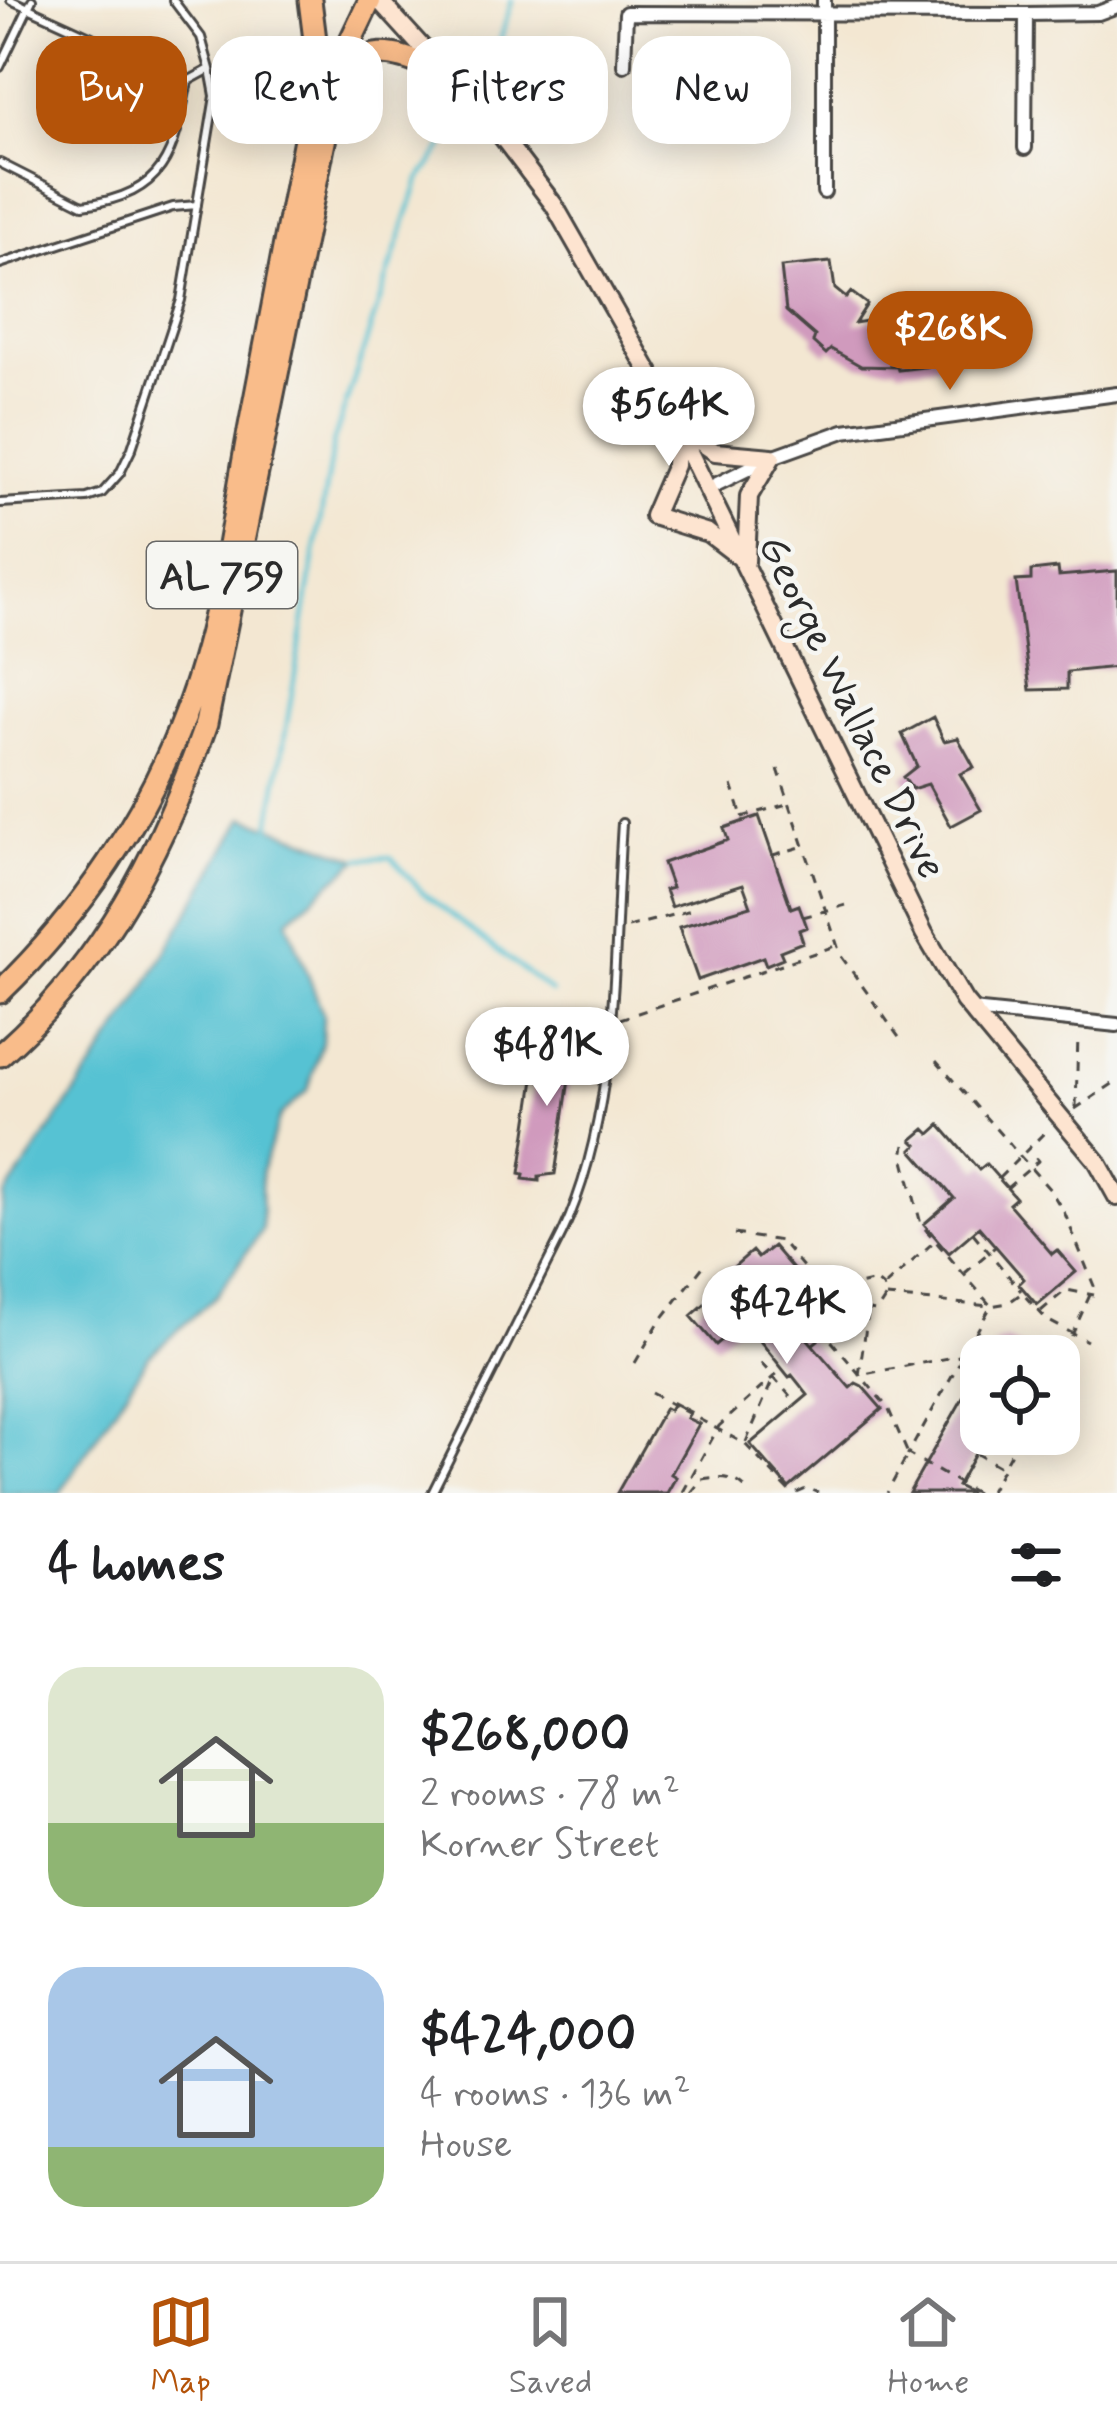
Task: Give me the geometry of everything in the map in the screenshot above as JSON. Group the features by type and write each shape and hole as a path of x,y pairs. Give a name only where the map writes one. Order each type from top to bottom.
{"highway":[{"path":"310,0 314,36"},
{"name":"AL 759","path":"354,36 372,0"},
{"name":"AL 759","path":"0,992 63,925 105,868 145,802 186,714 219,588 314,144"},
{"name":"AL 759","path":"0,1055 75,978 117,920 159,846 195,756 206,724 315,144"}],"street":[{"name":"George Wallace Drive","path":"372,0 408,36"},
{"path":"624,65 626,13 824,7 1098,13 1117,6"},
{"path":"824,7 824,192"},
{"path":"1024,148 1026,14"},
{"name":"George Wallace Drive","path":"508,144 554,206 677,426 924,933 972,1010 1097,1161 1117,1197"},
{"path":"707,489 772,457 844,431 1117,394"},
{"path":"677,426 716,452 772,457"},
{"path":"677,426 675,465 653,516 708,533 746,562"},
{"path":"746,562 749,496 772,457"},
{"path":"972,1010 1117,1024"}],"lane":[{"path":"11,0 30,4 188,80"},
{"path":"0,503 87,498 102,493 120,473 181,300 215,96 201,37 173,0"},
{"path":"0,67 30,4"},
{"path":"188,80 210,69"},
{"path":"0,163 83,205 139,188 163,170 177,137 188,80"},
{"path":"0,264 173,207 197,205"},
{"path":"432,1493 582,1193 597,1132 622,823"}],"path":[{"path":"778,769 841,956 903,1043"},
{"path":"732,785 743,819 789,804"},
{"path":"773,856 804,846"},
{"path":"803,917 846,905"},
{"path":"615,930 691,910"},
{"path":"608,1025 633,1012 838,945"},
{"path":"729,969 733,980"},
{"path":"1076,1108 1079,1021"},
{"path":"936,1061 1065,1214 1094,1286 1075,1335 1040,1312 973,1233"},
{"path":"905,1145 921,1224 992,1306"},
{"path":"1007,1188 1039,1161 1028,1150"},
{"path":"734,1234 781,1241 810,1275 854,1293"},
{"path":"883,1287 936,1240"},
{"path":"964,1274 996,1246"},
{"path":"635,1363 658,1324 705,1264"},
{"path":"789,1292 810,1275"},
{"path":"854,1293 867,1280 883,1287"},
{"path":"785,1286 888,1408 908,1454 976,1493"},
{"path":"854,1293 858,1307 877,1311 886,1298 883,1287"},
{"path":"1040,1312 1066,1290 1094,1295"},
{"path":"886,1298 992,1306 1008,1303 1022,1293"},
{"path":"975,1335 992,1306"},
{"path":"812,1345 858,1307"},
{"path":"859,1375 868,1312"},
{"path":"1080,1338 1087,1341"},
{"path":"859,1375 960,1356"},
{"path":"887,1493 960,1362"},
{"path":"761,1363 796,1404"},
{"path":"672,1485 683,1492 718,1430 782,1370"},
{"path":"746,1444 774,1377"},
{"path":"651,1393 746,1444 794,1493 808,1488 818,1493"},
{"path":"978,1455 1002,1469"},
{"path":"989,1493 1010,1455"},
{"path":"691,1493 702,1479 723,1475 750,1493"}],"water":[{"path":"244,817 359,859 287,920 323,1014 322,1042 308,1090 280,1116 261,1172 262,1230 217,1295 148,1357 60,1493 0,1493 0,1225 4,1197 132,1010"}],"building":[{"path":"831,262 835,289 846,298 851,292 867,304 855,323 936,309 953,311 954,318 960,316 964,350 942,365 898,370 861,366 831,349 826,354 813,342 815,336 786,311 781,267"},
{"path":"1058,568 1059,576 1117,571 1117,667 1067,672 1067,689 1030,690 1016,581 1031,580 1031,571"},
{"path":"933,717 944,741 958,738 974,767 960,774 981,810 951,826 928,784 912,789 903,777 917,766 902,734"},
{"path":"759,816 791,908 799,905 807,927 799,930 803,942 780,951 783,958 766,965 763,957 698,980 679,927 751,906 743,884 671,907 665,890 672,888 663,863 728,840 724,828"},
{"path":"562,1038 561,1044 574,1046 555,1174 539,1176 539,1181 523,1179 520,1173 540,1039"},
{"path":"940,1125 979,1170 986,1164 1016,1198 1009,1204 1052,1254 1057,1250 1076,1272 1037,1305 1019,1284 1024,1279 979,1227 949,1253 924,1224 954,1198 912,1150 917,1145 912,1140"},
{"path":"773,1246 798,1275 772,1298 850,1388 856,1383 862,1386 882,1409 789,1488 750,1444 808,1395 744,1321 716,1345 691,1316 715,1295 709,1288 752,1251 758,1258"},
{"path":"673,1403 690,1412 687,1418 699,1424 671,1474 676,1477 667,1493 617,1493 665,1408 669,1410"},
{"path":"960,1403 960,1455 974,1455 957,1486 971,1493 909,1493"}],"waterway":[{"path":"502,36 512,0"},
{"path":"270,826 333,443 419,181 445,144"},
{"path":"359,859 391,857 423,893 551,992"}]}
